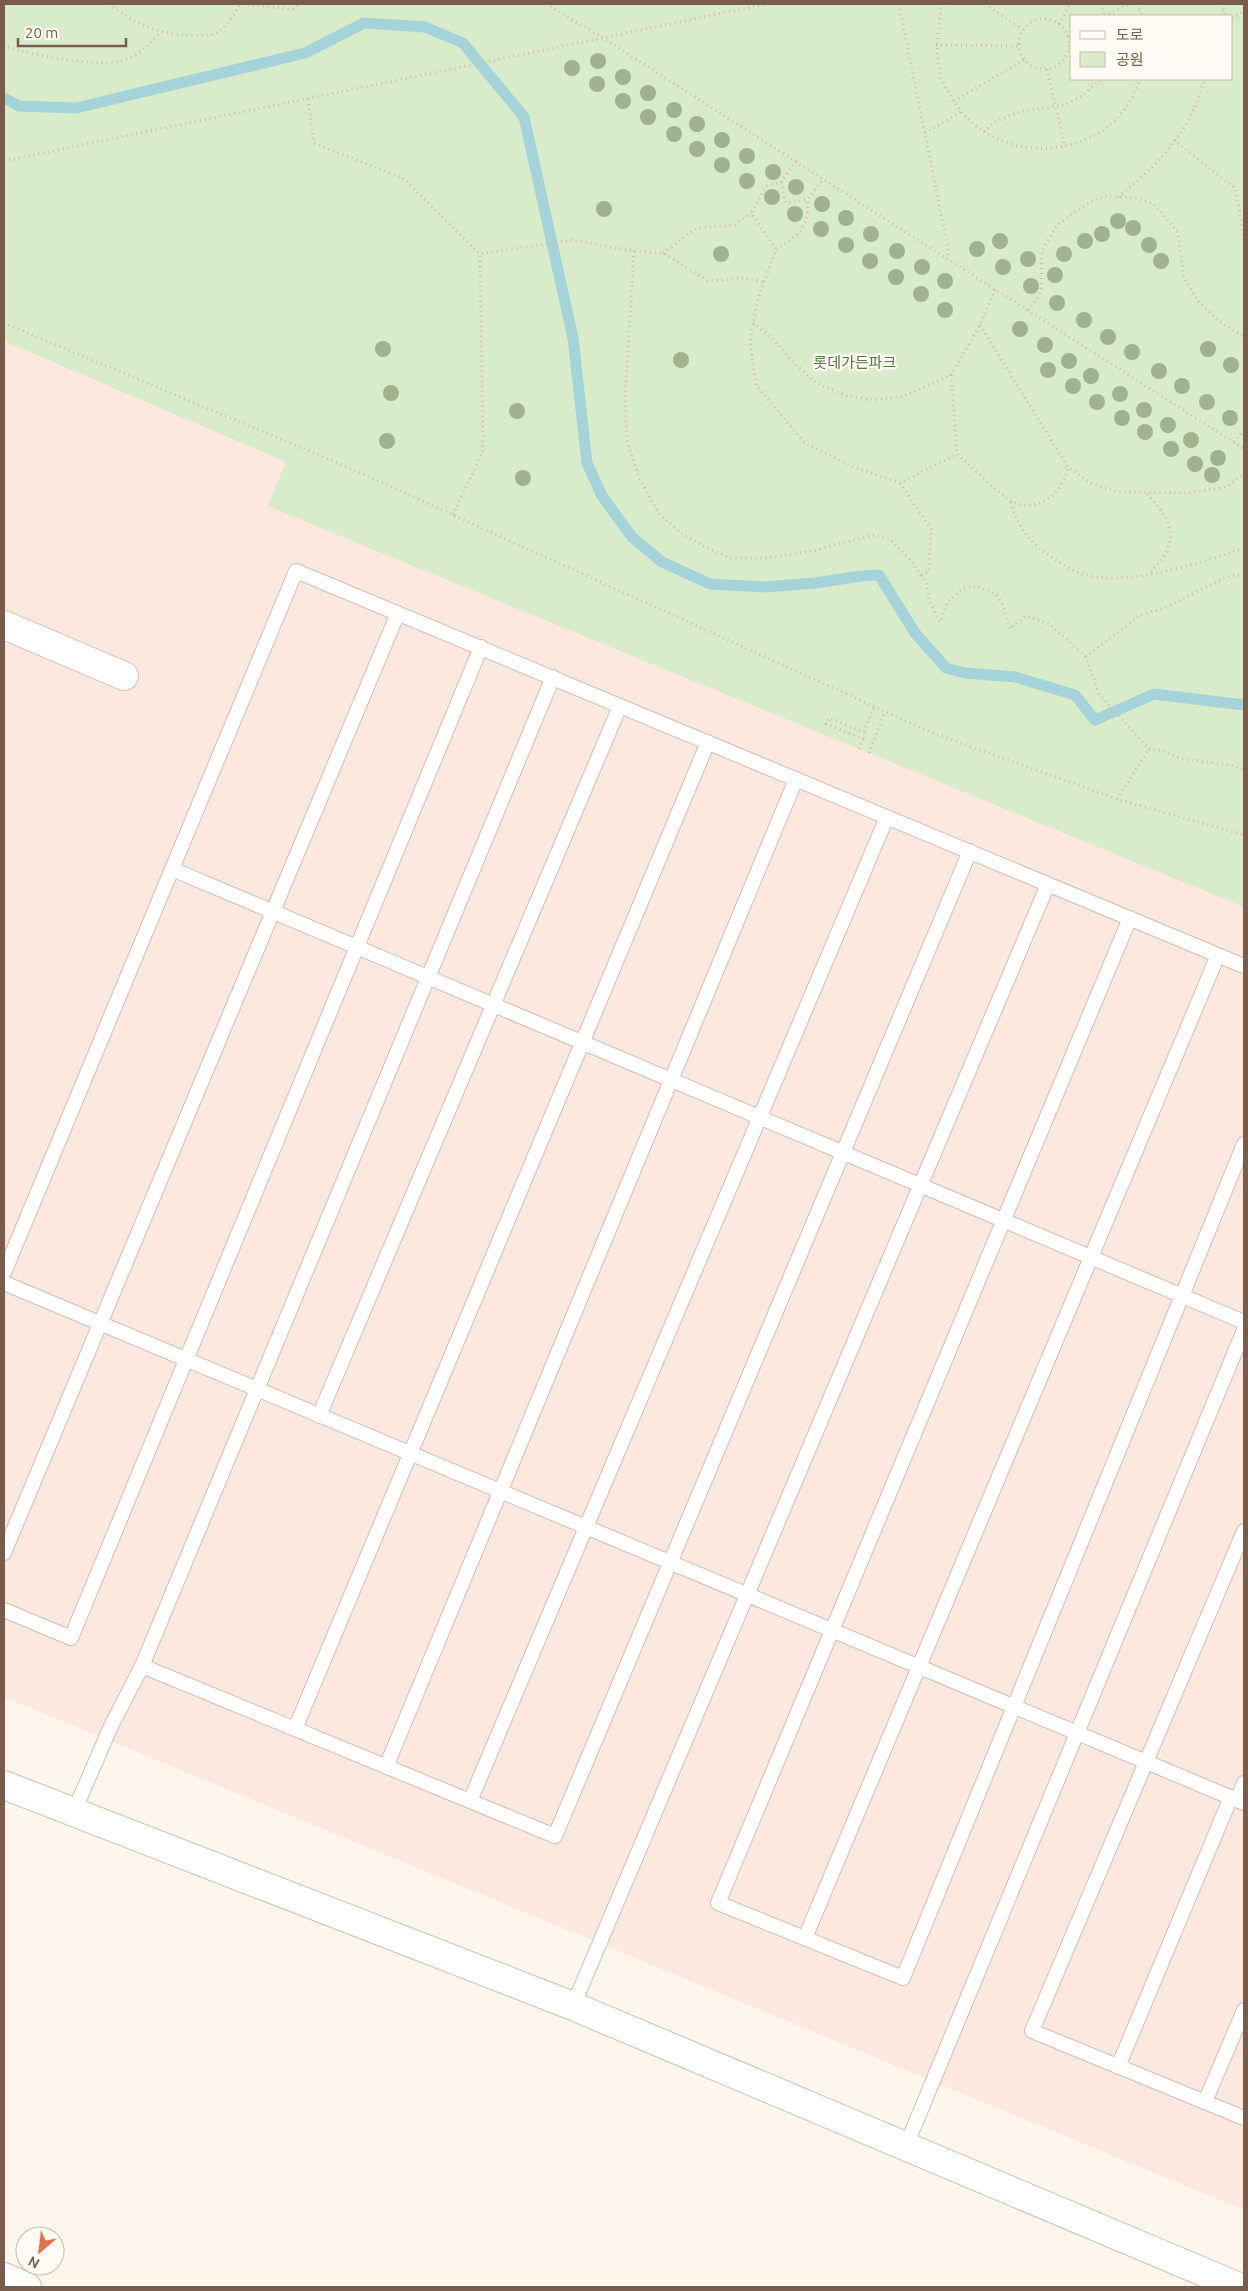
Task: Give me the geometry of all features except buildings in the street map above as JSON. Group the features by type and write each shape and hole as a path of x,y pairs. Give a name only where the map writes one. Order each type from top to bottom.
{"street":[{"path":"4,624 124,676"},
{"path":"4,1785 73,1814 573,2006 1239,2287"},
{"path":"4,2278 27,2287"}],"lane":[{"path":"4,1273 296,571 1244,966"},
{"path":"4,1553 398,613"},
{"path":"4,1610 71,1638 481,647"},
{"path":"73,1814 111,1726 142,1666 553,677"},
{"path":"319,1416 620,706"},
{"path":"295,1729 708,742"},
{"path":"386,1766 796,779"},
{"path":"470,1801 887,817"},
{"path":"142,1666 555,1836 970,851"},
{"path":"172,869 1244,1322"},
{"path":"573,2006 1048,884"},
{"path":"1130,918 718,1903 903,1978 1244,1144"},
{"path":"805,1938 1218,955"},
{"path":"4,1283 1237,1800"},
{"path":"906,2146 1244,1330"},
{"path":"1244,1531 1032,2031 1244,2118"},
{"path":"1118,2066 1244,1783"},
{"path":"1205,2102 1244,2010"}],"path":[{"path":"109,4 160,33 191,36 215,34 230,21 242,4 293,9 298,4"},
{"path":"546,4 603,38 796,161 1244,449"},
{"path":"737,4 737,10"},
{"path":"4,162 767,4"},
{"path":"900,4 950,260"},
{"path":"944,4 936,45 942,81 961,112 989,136 1024,148 1060,149 1092,138 1118,118 1137,90 1140,80"},
{"path":"985,4 1022,30"},
{"path":"1059,24 1070,4"},
{"path":"1107,15 1129,4"},
{"path":"1233,17 1244,11"},
{"path":"1043,19 1059,24 1067,36 1070,47 1062,62 1046,69 1038,69 1024,60 1018,46 1022,30 1035,20 1043,19"},
{"path":"4,44 76,62 116,62 142,52 160,33"},
{"path":"936,45 1018,46"},
{"path":"954,101 1024,60"},
{"path":"1046,69 1065,146"},
{"path":"984,132 994,122 1021,111 1065,105 1082,96 1099,80"},
{"path":"1118,197 1142,178 1190,119 1205,80"},
{"path":"308,99 314,143 404,179 480,254 483,451 453,515"},
{"path":"925,133 961,112"},
{"path":"1174,140 1236,189 1244,242"},
{"path":"663,253 697,228 734,225 750,213 766,186 781,182 796,161"},
{"path":"823,179 808,199 808,216 794,240 776,250 757,302 750,343 756,385 804,442 853,467 900,483 931,529 929,571 921,576"},
{"path":"781,182 786,203 808,199"},
{"path":"1028,310 1037,300 1041,289 1042,250 1058,224 1093,200 1106,196 1135,198 1154,204 1178,233 1184,278 1199,302 1219,321 1244,337"},
{"path":"750,213 776,250"},
{"path":"480,254 571,240 634,251 663,253 708,281 744,278 764,282"},
{"path":"634,251 625,397 627,442 639,478 660,514 684,535 707,548 731,558 767,558 813,551 873,536 890,539 913,563 927,584 929,601 940,622 946,602 962,589 976,586 996,594 1003,605 1010,629 1026,616 1050,624 1086,657 1099,694 1149,749 1163,751 1182,759 1230,765 1244,769"},
{"path":"753,323 773,339 791,360 816,383 847,396 875,400 904,396 951,374 980,325 995,289"},
{"path":"4,324 352,469 930,732 1117,799 1244,835"},
{"path":"980,325 1068,467 1091,484 1118,492 1147,494 1188,493 1226,487 1244,474"},
{"path":"951,374 958,454 1011,502 1030,506 1046,501 1057,493 1065,480 1068,467"},
{"path":"1234,442 1244,430"},
{"path":"900,483 958,454"},
{"path":"1147,494 1160,507 1169,520 1170,537 1167,551 1149,574"},
{"path":"1011,502 1015,519 1025,534 1043,552 1084,575 1103,577 1149,574 1206,561 1244,548"},
{"path":"1086,657 1140,615 1163,609 1226,577 1244,574"},
{"path":"859,749 863,739 826,724 829,718 864,732 874,707"},
{"path":"870,753 885,712"},
{"path":"1117,799 1149,749"}],"shaded area":[{"path":"4,4 1244,4 1244,2210 4,1697"}],"green space":[{"name":"롯데가든파크","path":"4,4 1244,4 1244,907 267,506 286,462 4,341"}],"waterway":[{"path":"4,98 19,106 76,108 305,53 364,23 425,27 463,43 524,117 573,338 587,463 602,496 632,537 662,562 710,584 765,587 879,575 915,633 946,668 965,673 1015,677 1075,695 1095,720 1154,694 1244,705"}]}
